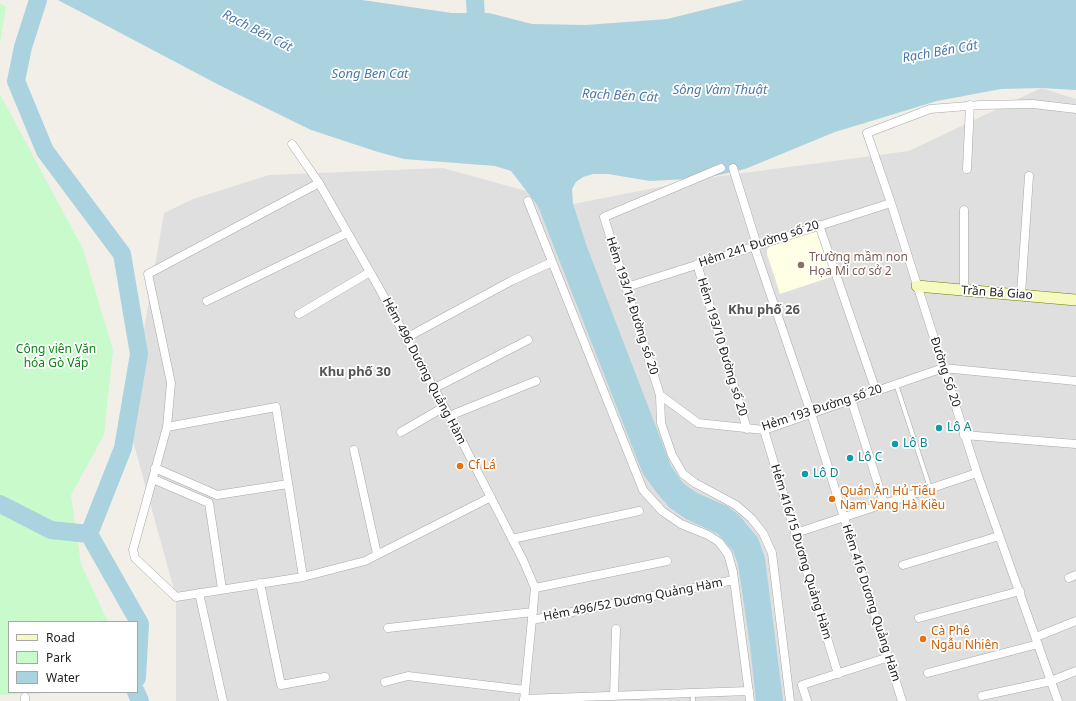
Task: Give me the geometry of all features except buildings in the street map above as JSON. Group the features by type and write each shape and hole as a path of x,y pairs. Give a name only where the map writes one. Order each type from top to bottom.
{"street":[{"path":"967,169 970,105 1033,104 1076,109"},
{"name":"Đường Số 20","path":"970,105 930,109 867,133 892,203 964,435 1058,701"},
{"name":"Hẻm 496 Dương Quảng Hàm","path":"292,144 319,183 370,272 433,389 450,416 535,588 524,697"},
{"name":"Hẻm 193/14 Đường số 20","path":"721,168 604,217 660,395 661,423 672,454 683,474 695,483 736,505 750,518 763,533 772,553 790,701"},
{"name":"Hẻm 416 Dương Quảng Hàm","path":"733,168 756,245 902,701"},
{"path":"1022,294 1029,176"},
{"path":"319,183 151,271 147,277 156,310 171,383 167,427 134,550 135,558 176,597 303,577 365,561 491,497"},
{"path":"528,201 643,490 662,511 680,524 708,535 719,542 728,554 734,580 750,701"},
{"name":"Hẻm 241 Đường số 20","path":"627,287 892,203"},
{"path":"964,210 964,290"},
{"path":"819,225 876,391"},
{"path":"207,301 347,233"},
{"path":"406,338 511,281 552,262"},
{"name":"Hẻm 193/10 Đường số 20","path":"697,264 747,429"},
{"path":"300,314 370,272"},
{"name":"Trần Bá Giao","path":"917,286 1022,294 1076,300"},
{"path":"433,389 528,340"},
{"path":"943,368 1076,381"},
{"name":"Hẻm 193 Đường số 20","path":"660,395 698,423 764,430 943,368"},
{"path":"450,416 536,381"},
{"path":"851,399 884,503"},
{"path":"167,427 276,407 303,577"},
{"path":"401,432 444,407"},
{"name":"Hẻm 416/15 Dương Quảng Hàm","path":"764,430 838,674"},
{"path":"964,435 1076,444"},
{"path":"354,450 377,554"},
{"path":"155,468 217,495 288,484"},
{"path":"796,533 843,516 977,473"},
{"path":"153,479 209,503"},
{"path":"209,503 217,495"},
{"path":"209,503 222,590"},
{"path":"512,539 639,511"},
{"path":"904,565 999,536"},
{"path":"535,588 667,561"},
{"name":"Hẻm 496/52 Dương Quảng Hàm","path":"388,628 533,616 734,580"},
{"path":"260,583 281,685 325,677"},
{"path":"920,618 1020,591"},
{"path":"199,593 223,701"},
{"path":"928,673 1037,640 1076,621"},
{"path":"614,696 616,629"},
{"path":"807,701 802,685 889,657"},
{"path":"982,696 1051,681 1076,671"},
{"path":"385,682 408,676 524,697 693,697 749,691"}],"lane":[{"path":"896,384 930,488"}],"shaded area":[{"path":"1041,88 1076,99 1076,701 176,701 176,597 128,423 164,213 193,199 269,175 443,168 573,204 706,178 909,151"},
{"name":"Trường mầm non Họa Mi cơ sở 2","path":"818,227 834,276 780,294 767,250 770,246"}],"green space":[{"path":"0,3 6,7 0,43"},
{"name":"Công viên Văn hóa Gò Vấp","path":"0,94 83,249 113,350 104,435 71,495 81,564 108,621 8,621 8,693 51,693 0,695"}],"water":[{"name":"Sông Vàm Thuật","path":"58,0 362,0 452,13 489,13 532,24 586,25 667,19 744,0 1076,0 1076,90 1041,88 1001,89 937,101 835,132 745,169 706,178 650,181 608,174 593,174 583,177 576,182 572,189 573,204 587,247 671,466 683,483 697,493 727,506 739,515 758,538 765,558 783,701 756,701 750,645 738,564 733,551 718,534 686,519 669,507 643,474 538,206 511,171 495,166 404,159 311,130 219,85"}],"waterway":[{"path":"0,504 51,530 89,534 123,448 139,354 122,254 45,151 16,81 23,47 38,0"},
{"path":"475,0 477,37"},
{"path":"89,534 140,624 138,660"},
{"path":"136,693 140,701"}],"place":[{"name":"Trường mầm non Họa Mi cơ sở 2","path":"801,265"},
{"name":"Lô A","path":"939,428"},
{"name":"Lô B","path":"895,444"},
{"name":"Lô C","path":"850,458"},
{"name":"Cf Lá","path":"460,466"},
{"name":"Lô D","path":"805,474"},
{"name":"Quán Ăn Hủ Tiếu Nam Vang Hà Kiều","path":"832,499"},
{"name":"Cà Phê Ngẫu Nhiên","path":"923,639"}],"district":[{"name":"Khu phố 26","path":"764,310"},
{"name":"Khu phố 30","path":"355,372"}],"water label":[{"name":"Rạch Bến Cát","path":"257,31"},
{"name":"Rạch Bến Cát","path":"940,52"},
{"name":"Song Ben Cat","path":"370,74"},
{"name":"Rạch Bến Cát","path":"620,96"}]}
